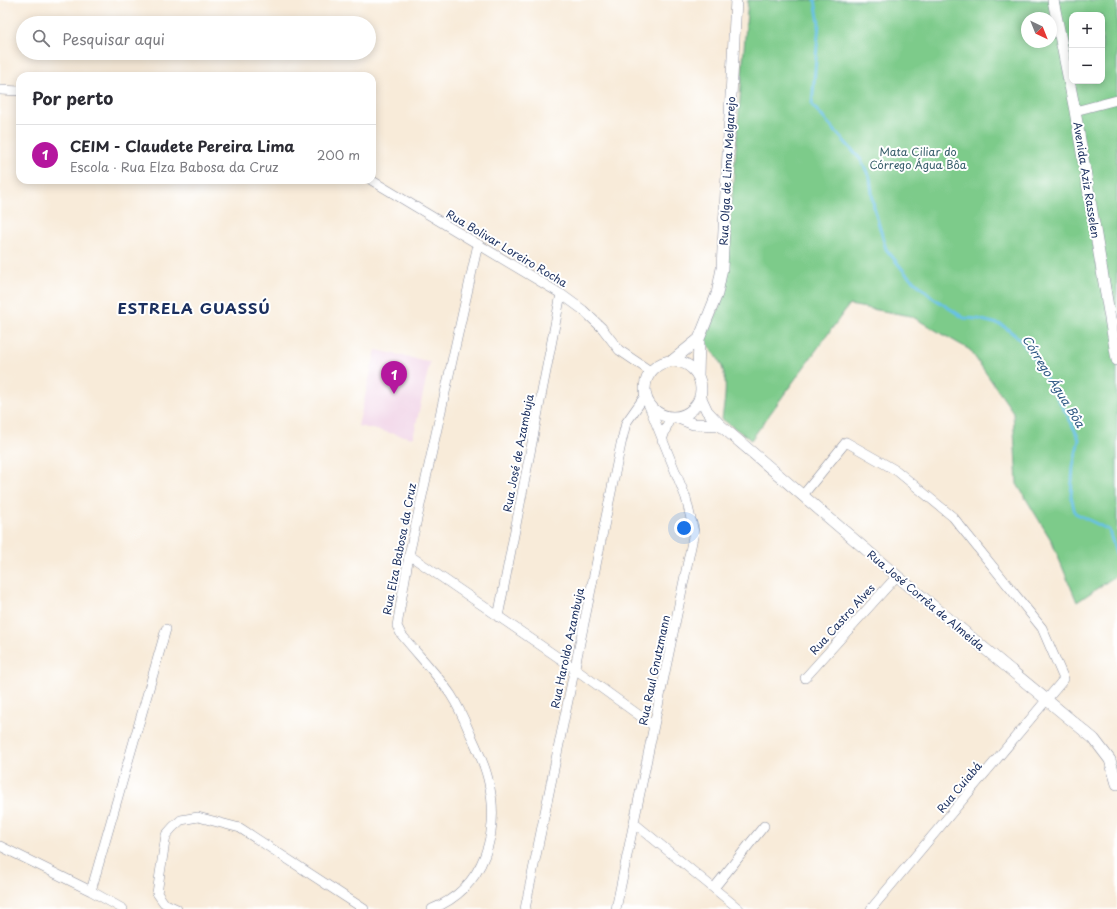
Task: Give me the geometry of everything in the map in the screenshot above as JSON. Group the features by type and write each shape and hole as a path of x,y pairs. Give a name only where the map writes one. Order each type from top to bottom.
{"street":[{"name":"Rua Olga de Lima Melgarejo","path":"698,375 699,339 717,294 722,268 736,0"},
{"name":"Avenida Aziz Rasselen","path":"1053,0 1075,111 1117,360"},
{"path":"0,90 16,91"},
{"path":"1075,111 1117,100"},
{"name":"Rua Bolivar Loreiro Rocha","path":"376,183 561,294 583,310 602,328 619,350 650,372"},
{"name":"Rua Elza Babosa da Cruz","path":"432,909 446,906 465,887 481,866 490,833 492,807 491,793 484,765 460,711 451,695 401,634 397,626 409,555 478,244"},
{"name":"Rua José de Azambuja","path":"498,617 561,294"},
{"path":"672,360 699,339"},
{"path":"662,440 673,417 692,410 700,396 701,389 698,375 687,364 672,360 664,361 650,372 644,383 646,399 656,412 673,417 693,424 720,425"},
{"name":"Rua José Corrêa de Almeida","path":"700,396 707,411 720,425 897,576 1094,739 1110,760 1117,784"},
{"name":"Rua Raul Gnutzmann","path":"616,909 694,532 686,498 646,399"},
{"name":"Rua Haroldo Azambuja","path":"525,909 626,423 646,399"},
{"name":"Rua Cuiabá","path":"803,495 846,442 897,471 953,517 1042,628 1064,679 871,909"},
{"path":"409,555 575,669 654,726"},
{"name":"Rua Castro Alves","path":"805,678 897,576"},
{"path":"91,891 166,629"},
{"path":"177,909 164,903 157,893 166,835 177,823 192,817 204,818 240,828 364,909"},
{"path":"634,823 739,909"},
{"path":"714,888 764,826"},
{"path":"0,846 91,891 118,908"}],"shaded area":[{"path":"376,350 430,362 413,438 358,426"}],"green space":[{"name":"Mata Ciliar do Córrego Água Bôa","path":"748,0 1117,0 1117,575 1077,602 1051,540 1017,484 1013,412 970,350 911,316 849,305 751,440 722,419 725,396 725,377 718,359 704,341 720,306 726,271"}],"waterway":[{"name":"Córrego Água Bôa","path":"815,0 819,23 812,105 861,160 870,178 874,208 886,249 907,275 932,297 964,318 978,319 1002,325 1020,339 1034,358 1069,418 1079,439 1073,467 1071,496 1075,513 1109,530 1117,557"}],"place":[{"name":"CEIM - Claudete Pereira Lima","path":"394,394"}],"district":[{"name":"ESTRELA GUASSÚ","path":"194,307"}]}
